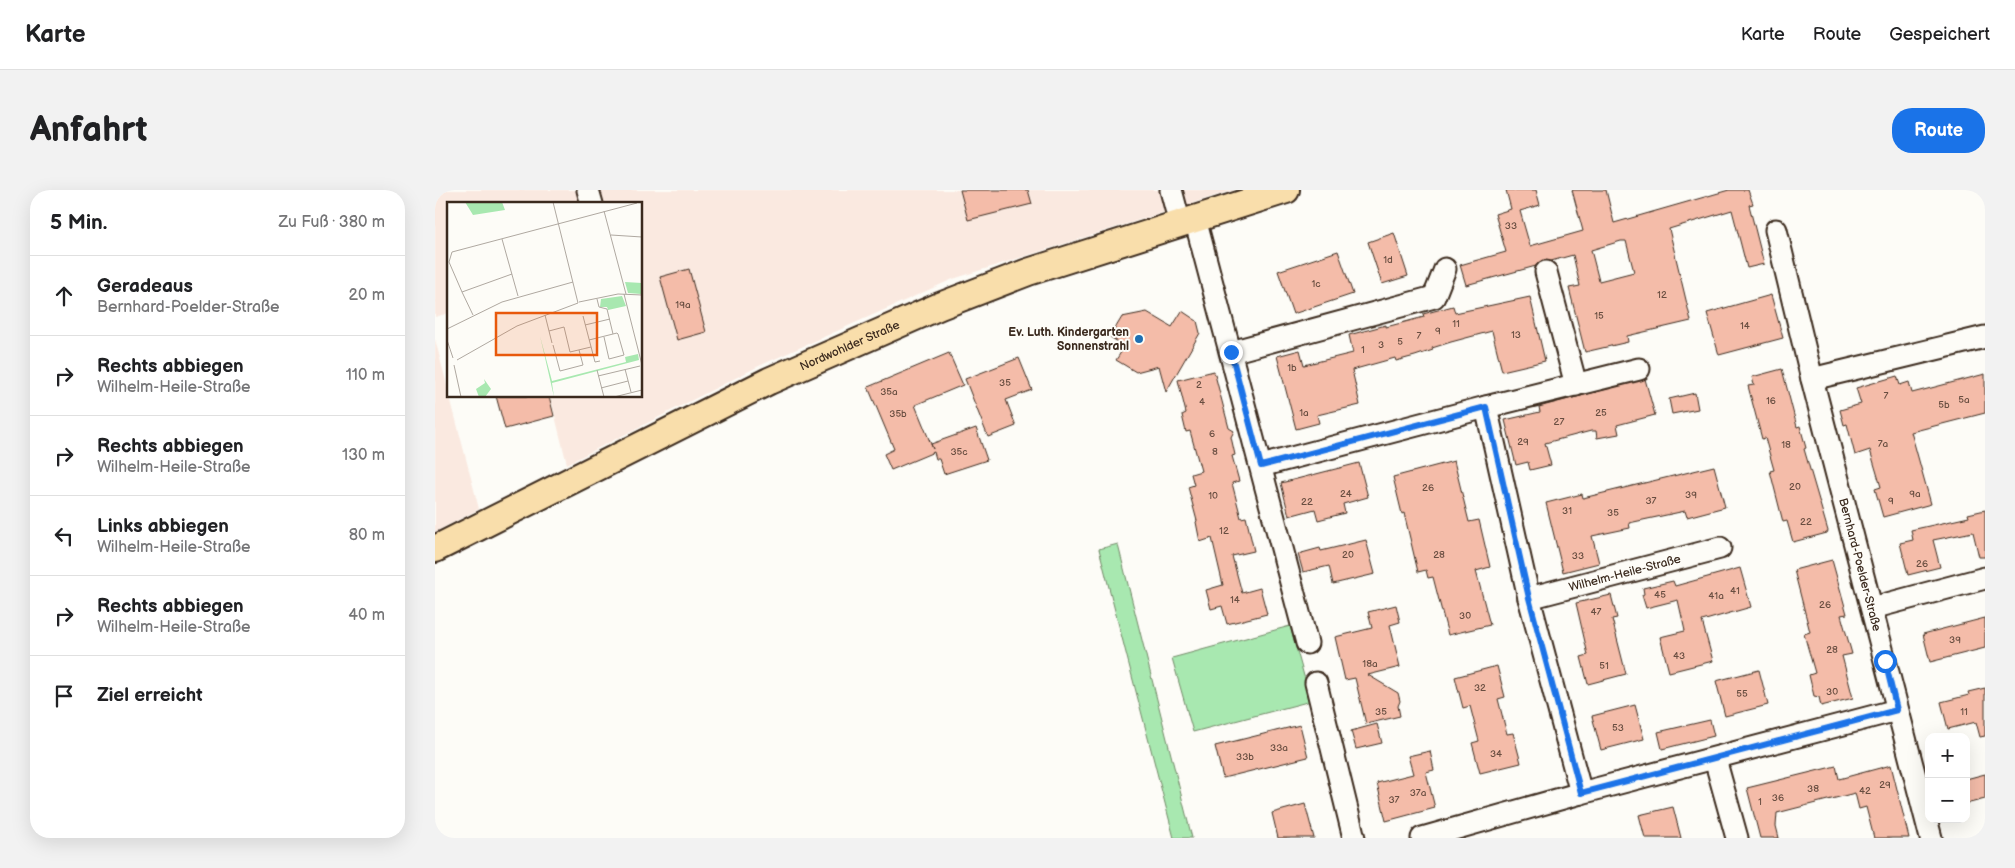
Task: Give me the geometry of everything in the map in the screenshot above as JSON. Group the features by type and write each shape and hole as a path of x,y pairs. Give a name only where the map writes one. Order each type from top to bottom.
{"main road":[{"name":"Nordwohlder Straße","path":"435,549 769,382 940,306 1028,272 1286,190"}],"street":[{"path":"1171,190 1188,221 1231,352 1307,643"},
{"name":"Bernhard-Poelder-Straße","path":"1776,230 1812,379 1931,838"},
{"path":"1231,352 1434,297 1445,269"},
{"path":"1546,272 1576,385"},
{"path":"1812,379 1985,337"},
{"path":"1261,466 1639,369"},
{"path":"1486,407 1529,598 1581,793"},
{"name":"Wilhelm-Heile-Straße","path":"1529,598 1720,548"},
{"path":"1872,608 1985,578"},
{"path":"1316,683 1354,838"},
{"path":"1422,838 1581,793 1897,710"},
{"path":"1715,759 1737,838"}],"shaded area":[{"path":"435,190 1234,190 953,279 759,366 567,464 550,398 643,398 643,202 447,202 447,314 435,317"},
{"path":"435,339 447,385 447,398 450,398 479,509 435,532"}],"green space":[{"path":"1118,544 1192,838 1174,838 1099,549"},
{"path":"1290,626 1311,701 1193,732 1172,658"}],"building":[{"path":"960,190 1028,190 1032,204 968,220"},
{"path":"1506,190 1536,190 1540,205 1520,211 1530,246 1583,231 1572,190 1606,190 1614,223 1729,190 1748,190 1753,204 1749,205 1764,264 1747,268 1732,210 1669,229 1691,321 1627,336 1628,342 1585,352 1569,288 1580,286 1573,255 1551,261 1542,260 1536,266 1466,285 1460,265 1506,252 1495,214 1511,209","holes":["1626,241 1634,272 1599,281 1591,250"]},
{"path":"1394,233 1408,276 1382,284 1368,242"},
{"path":"1338,251 1353,294 1293,314 1278,271"},
{"path":"689,269 706,332 677,340 660,277"},
{"path":"1771,295 1783,338 1719,355 1707,313"},
{"path":"1530,297 1545,361 1502,371 1492,331 1451,342 1415,356 1396,361 1395,358 1352,370 1360,405 1317,415 1319,423 1296,429 1277,356 1300,350 1304,365 1353,353 1349,335 1424,317 1423,314 1453,306 1455,313"},
{"path":"1182,311 1197,321 1200,333 1166,392 1159,366 1136,372 1116,360 1125,346 1110,337 1122,317 1147,312 1172,327"},
{"path":"949,353 963,385 915,405 933,449 931,444 976,428 987,460 944,474 939,459 936,459 934,452 891,470 884,454 894,449 868,387"},
{"path":"1019,358 1032,390 1006,400 1016,426 988,437 965,379"},
{"path":"1782,369 1797,427 1800,426 1806,448 1804,449 1828,531 1827,533 1793,542 1787,521 1783,522 1770,471 1774,470 1765,438 1762,439 1748,386 1754,385 1752,377"},
{"path":"1214,371 1229,428 1234,431 1231,437 1235,455 1232,456 1239,481 1232,483 1241,518 1246,517 1254,551 1232,556 1242,593 1260,588 1267,614 1227,624 1222,606 1211,609 1206,590 1223,585 1212,538 1200,542 1197,521 1188,487 1194,485 1191,474 1201,471 1190,431 1186,432 1182,415 1186,413 1178,380"},
{"path":"1985,374 1985,413 1911,432 1931,504 1883,517 1875,489 1881,487 1870,450 1855,455 1847,424 1844,425 1840,410 1861,404 1856,388 1897,376 1900,385 1909,382 1912,393"},
{"path":"1645,379 1655,415 1617,425 1619,434 1597,438 1596,431 1591,431 1545,443 1551,465 1530,470 1528,462 1516,465 1505,420 1540,412 1539,407"},
{"path":"1695,393 1698,409 1672,414 1669,399"},
{"path":"497,398 550,398 554,416 505,429"},
{"path":"1454,461 1469,522 1479,520 1490,567 1476,571 1490,625 1448,635 1433,577 1428,578 1426,570 1418,572 1393,477"},
{"path":"1359,463 1368,497 1343,504 1345,513 1318,520 1315,509 1289,516 1281,483"},
{"path":"1714,466 1725,507 1687,517 1685,511 1629,523 1630,528 1592,536 1599,563 1563,572 1546,503 1582,494 1583,498"},
{"path":"1985,510 1985,557 1979,557 1973,532 1933,540 1940,567 1908,575 1900,543 1913,540 1911,530 1969,517 1968,514"},
{"path":"1366,540 1375,574 1333,584 1329,566 1303,572 1298,554 1320,548 1321,551"},
{"path":"1832,560 1847,614 1841,615 1852,654 1842,656 1853,698 1821,706 1819,697 1814,696 1809,675 1815,673 1804,634 1810,632 1794,570"},
{"path":"1740,568 1751,607 1702,621 1713,661 1669,672 1660,637 1685,631 1678,600 1646,608 1642,595 1644,594 1643,588 1673,581 1675,586"},
{"path":"1611,595 1617,618 1612,619 1626,674 1588,684 1581,657 1588,655 1576,603"},
{"path":"1396,605 1400,622 1390,625 1400,667 1368,675 1398,693 1400,716 1366,724 1355,678 1345,680 1335,637 1372,628 1368,612"},
{"path":"1985,618 1985,648 1930,662 1923,634"},
{"path":"1497,666 1505,697 1498,699 1507,734 1513,733 1521,763 1480,773 1472,743 1479,741 1470,706 1463,708 1455,677"},
{"path":"1759,670 1768,705 1725,716 1716,681"},
{"path":"1985,688 1985,736 1980,737 1976,722 1948,729 1941,702 1969,695 1968,692"},
{"path":"1635,705 1644,739 1601,750 1592,716"},
{"path":"1710,720 1714,736 1662,749 1658,732"},
{"path":"1377,724 1382,743 1356,749 1351,731"},
{"path":"1300,725 1308,757 1223,778 1215,746"},
{"path":"1430,751 1434,770 1426,772 1435,808 1386,821 1377,783 1413,774 1408,756"},
{"path":"1891,765 1909,838 1874,838 1866,807 1859,809 1855,793 1777,813 1776,826 1779,838 1760,838 1747,788 1836,766 1839,779"},
{"path":"1985,774 1985,799 1970,803 1970,778"},
{"path":"1305,804 1314,838 1278,838 1272,813"},
{"path":"1673,807 1681,838 1645,838 1639,815"}],"place":[{"name":"Ev. Luth. Kindergarten Sonnenstrahl","path":"1139,339"}],"route":[{"path":"1231,352 1261,466 1486,407 1529,598 1581,793 1897,710 1885,661"}]}
